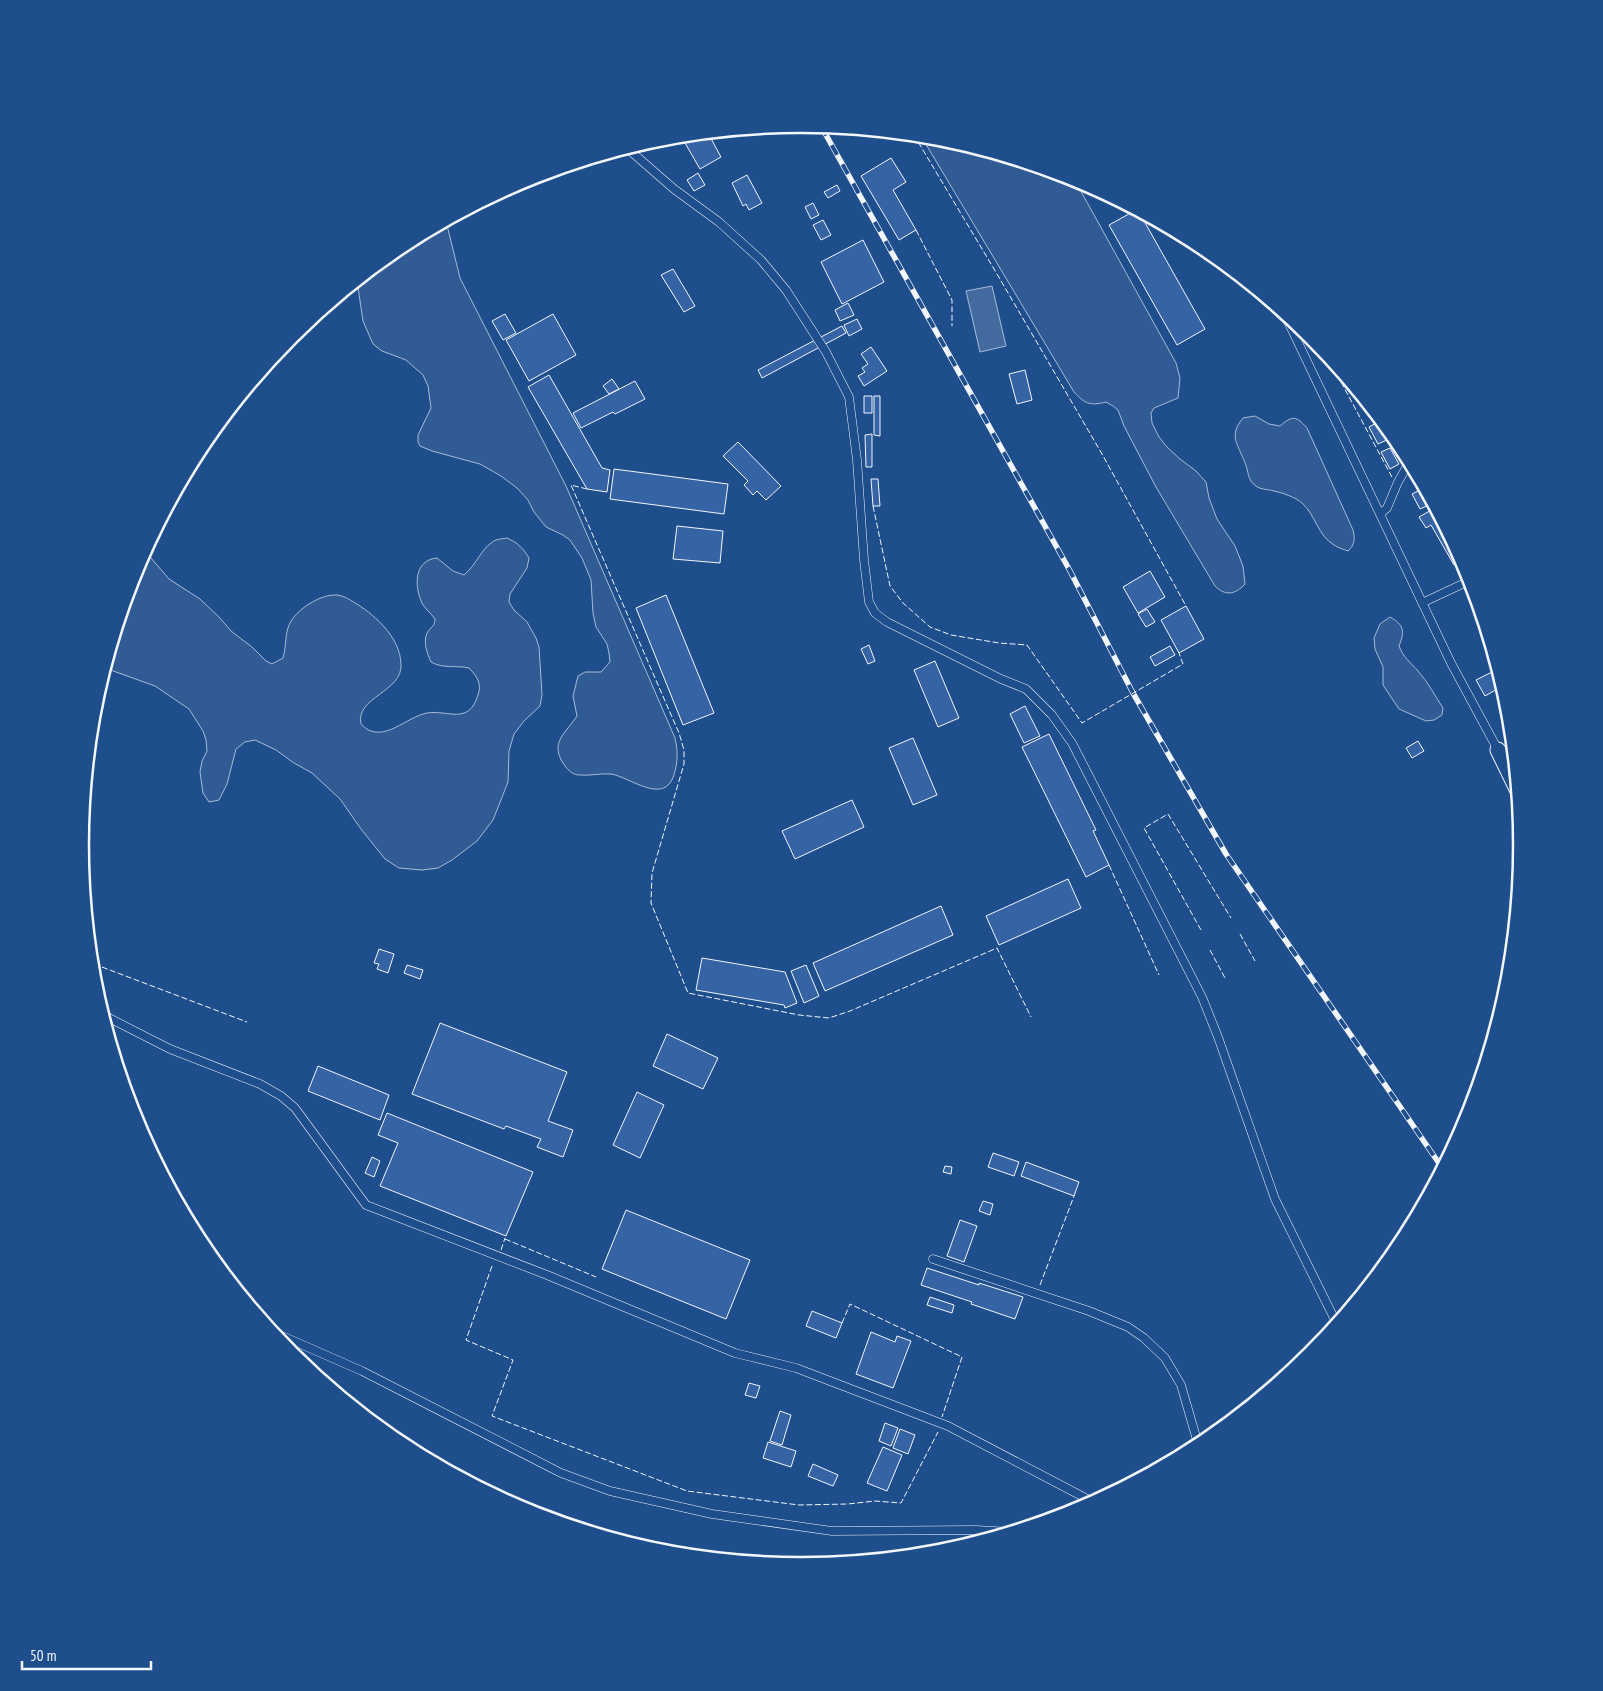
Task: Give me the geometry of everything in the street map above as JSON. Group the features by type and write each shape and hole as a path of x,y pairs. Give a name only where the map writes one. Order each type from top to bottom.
{"street":[{"path":"1498,750 1510,774"}],"lane":[{"path":"633,153 674,190 719,222 761,260 786,290 826,352 849,397 857,460 869,602 875,613 905,631 1001,679 1026,689 1052,714 1072,743 1202,997 1275,1199 1334,1318"},
{"path":"1292,330 1451,663 1498,750"},
{"path":"1380,514 1387,508 1406,468"},
{"path":"1422,603 1464,583"},
{"path":"110,1019 170,1049 260,1084 282,1096 295,1108 366,1205 547,1275 735,1354 796,1368 948,1426 1086,1499"},
{"path":"933,1259 1128,1327 1144,1338 1165,1358 1181,1385 1196,1439"},
{"path":"288,1339 362,1371 561,1473 610,1491 712,1514 832,1531 995,1531"}],"shaded area":[{"path":"926,144 986,157 1031,171 1080,190 1176,363 1180,378 1178,398 1154,408 1151,413 1152,423 1167,447 1196,471 1206,482 1209,498 1217,519 1235,546 1243,566 1245,584 1238,590 1230,593 1226,593 1215,586 1156,487 1124,426 1118,410 1106,402 1088,403 1074,392"},
{"path":"447,227 460,278 566,486 675,738 677,756 674,775 669,784 663,788 646,787 611,774 578,775 571,772 565,766 560,758 558,745 560,739 577,716 573,696 578,676 585,672 601,672 610,662 607,644 596,627 593,613 591,580 582,558 570,540 546,527 534,512 528,500 517,488 501,476 480,464 420,446 418,435 431,408 428,386 423,375 406,360 382,351 373,344 363,321 358,288 406,253"},
{"path":"992,286 1006,346 980,352 966,291"},
{"path":"1255,416 1269,424 1280,426 1294,418 1307,428 1353,530 1354,541 1348,551 1337,547 1324,536 1310,513 1299,501 1285,494 1260,488 1251,481 1235,435 1238,424 1243,418"},
{"path":"507,538 514,542 525,551 529,558 527,568 510,594 509,602 514,610 527,622 539,647 542,695 540,706 524,721 514,734 509,751 508,782 493,820 477,841 438,868 422,870 399,868 385,859 340,799 312,773 276,750 255,740 245,742 236,749 227,784 219,800 209,802 203,793 200,772 202,761 207,751 206,740 203,731 189,709 155,686 111,670 127,616 150,557 169,579 200,599 231,631 272,664 283,658 287,630 291,621 299,611 318,599 331,595 343,596 372,615 386,629 397,645 401,664 400,674 395,681 365,707 361,715 361,724 368,730 384,732 423,714 462,714 474,705 479,691 478,680 469,668 445,666 431,662 425,640 427,633 434,625 435,619 422,603 419,596 418,575 424,563 437,558 453,571 464,575 487,546 498,539"},
{"path":"1390,617 1401,626 1402,636 1399,646 1403,653 1425,680 1443,708 1442,715 1434,720 1426,721 1399,709 1383,685 1383,667 1375,649 1374,638 1380,624"}],"building":[{"path":"711,139 721,157 700,169 685,143"},
{"path":"891,158 906,182 893,190 916,230 899,240 861,176"},
{"path":"698,173 705,185 694,191 687,180"},
{"path":"747,175 762,203 749,210 746,204 743,206 732,183"},
{"path":"837,185 840,191 828,198 824,192"},
{"path":"813,203 819,215 811,219 805,207"},
{"path":"1130,213 1144,220 1205,329 1177,345 1109,225"},
{"path":"823,220 831,235 821,240 813,225"},
{"path":"863,240 884,282 842,304 821,262"},
{"path":"673,269 695,306 684,312 661,275"},
{"path":"848,303 854,315 840,321 835,310"},
{"path":"505,314 516,333 503,340 492,321"},
{"path":"553,314 576,355 529,381 506,340"},
{"path":"857,319 862,329 849,336 844,325"},
{"path":"842,326 846,333 762,378 758,370"},
{"path":"871,347 887,371 864,386 858,376 865,372 862,368 868,364 861,354"},
{"path":"1025,370 1032,400 1017,404 1009,374"},
{"path":"549,375 602,468 610,470 607,492 587,489 528,387"},
{"path":"612,379 619,389 609,394 603,386"},
{"path":"635,381 645,399 581,428 573,413"},
{"path":"864,396 872,396 872,413 864,413"},
{"path":"874,396 880,396 880,436 874,435"},
{"path":"1375,424 1387,440 1378,444 1369,427"},
{"path":"872,434 872,467 866,467 865,435"},
{"path":"738,442 781,486 766,500 757,491 753,495 744,485 748,481 723,456"},
{"path":"1390,448 1399,464 1390,469 1381,452"},
{"path":"614,469 728,484 724,514 610,499"},
{"path":"871,479 878,479 880,506 873,506"},
{"path":"1420,490 1428,505 1420,509 1412,494"},
{"path":"1431,511 1456,564 1454,565 1431,525 1426,528 1419,517"},
{"path":"677,526 723,531 720,563 673,559"},
{"path":"1150,571 1165,597 1138,613 1123,587"},
{"path":"666,595 714,713 683,725 636,608"},
{"path":"1186,606 1204,639 1179,653 1161,620"},
{"path":"1147,609 1155,622 1146,627 1138,614"},
{"path":"869,645 875,661 868,664 861,649"},
{"path":"1170,646 1175,655 1155,666 1150,657"},
{"path":"935,661 959,718 938,727 914,670"},
{"path":"1492,672 1497,689 1485,696 1476,680"},
{"path":"1025,706 1040,736 1024,743 1010,714"},
{"path":"1049,734 1096,830 1093,831 1109,865 1086,877 1022,747"},
{"path":"913,738 937,795 913,805 889,748"},
{"path":"1418,741 1424,751 1412,758 1406,748"},
{"path":"852,800 864,827 795,859 782,831"},
{"path":"1068,879 1081,908 999,945 986,916"},
{"path":"941,906 953,935 825,991 813,963"},
{"path":"379,949 394,954 388,973 377,969 379,964 374,963"},
{"path":"702,958 785,972 797,1003 785,1008 784,1005 696,990"},
{"path":"407,965 423,970 420,979 404,973"},
{"path":"806,965 819,996 804,1003 791,971"},
{"path":"440,1023 567,1072 548,1121 573,1130 563,1157 537,1147 541,1139 506,1126 504,1129 412,1094"},
{"path":"667,1034 718,1058 703,1089 653,1066"},
{"path":"318,1066 389,1095 380,1120 308,1091"},
{"path":"637,1092 664,1105 640,1158 613,1145"},
{"path":"387,1113 533,1172 506,1236 380,1186 398,1143 378,1135"},
{"path":"993,1153 1019,1162 1014,1176 988,1167"},
{"path":"372,1157 380,1161 374,1177 365,1173"},
{"path":"1026,1162 1079,1182 1074,1196 1021,1176"},
{"path":"945,1166 952,1167 951,1174 943,1172"},
{"path":"983,1201 993,1204 990,1215 979,1211"},
{"path":"626,1210 750,1260 726,1319 602,1269"},
{"path":"960,1220 977,1226 964,1262 947,1256"},
{"path":"927,1268 1023,1297 1015,1319 921,1285"},
{"path":"930,1297 954,1305 952,1313 927,1305"},
{"path":"812,1311 842,1323 836,1338 806,1326"},
{"path":"871,1332 895,1342 897,1336 911,1341 893,1388 856,1374"},
{"path":"749,1383 760,1386 756,1398 745,1395"},
{"path":"780,1411 791,1415 782,1445 770,1441"},
{"path":"885,1423 898,1428 891,1446 879,1441"},
{"path":"900,1429 915,1435 908,1454 893,1448"},
{"path":"768,1442 796,1451 791,1467 763,1458"},
{"path":"883,1447 902,1455 887,1491 867,1483"},
{"path":"813,1464 838,1475 833,1486 808,1476"}],"railway":[{"path":"825,134 1069,569 1133,693 1226,854 1439,1164"}],"fence":[{"path":"919,143 1102,454 1186,606"},
{"path":"916,230 952,300 952,326"},
{"path":"1339,379 1393,479"},
{"path":"587,489 571,485 679,733 684,750 684,764 652,873 651,903 688,993 799,1015 829,1018 850,1011 997,948 1031,1017"},
{"path":"873,506 890,586 903,603 930,627 951,635 999,643 1027,645 1082,723 1183,664 1179,653"},
{"path":"1201,930 1144,828 1168,814 1231,918"},
{"path":"1109,865 1159,975"},
{"path":"1240,934 1255,961"},
{"path":"1210,950 1225,978"},
{"path":"99,966 247,1022"},
{"path":"1040,1285 1074,1196"},
{"path":"501,1250 505,1238"},
{"path":"505,1239 596,1277"},
{"path":"492,1266 466,1340 513,1360 492,1416 687,1491 799,1505 848,1504 875,1501 901,1503 938,1432"},
{"path":"842,1323 850,1304 962,1357 942,1417"}]}
